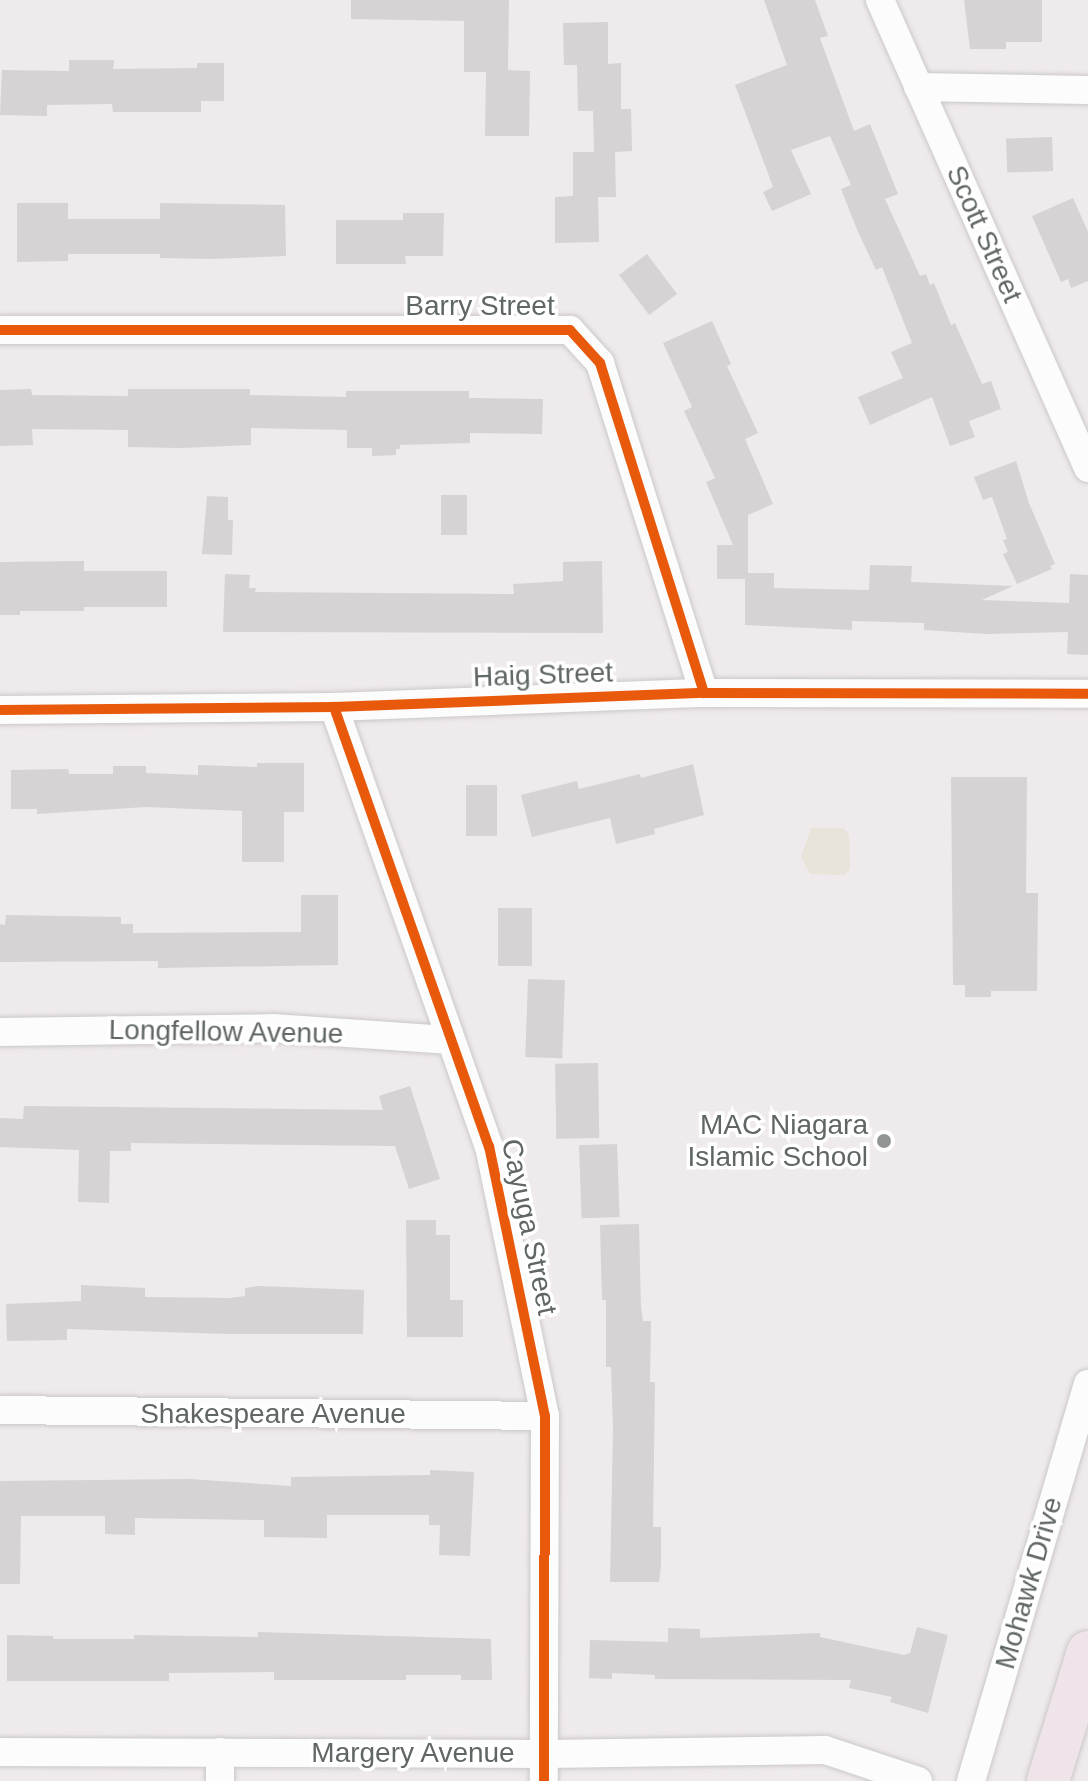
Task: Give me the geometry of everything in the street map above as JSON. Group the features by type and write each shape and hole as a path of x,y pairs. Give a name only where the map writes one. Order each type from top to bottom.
{"highway":[{"path":"1048,1781 1088,1652"}],"street":[{"name":"Scott Street","path":"880,0 1088,468"},
{"path":"918,87 1088,90"},
{"name":"Barry Street","path":"0,330 570,330 600,363 704,693"},
{"name":"Haig Street","path":"0,710 334,707 704,693 1088,694"},
{"name":"Cayuga Street","path":"334,707 489,1146 545,1416 545,1767"},
{"name":"Longfellow Avenue","path":"0,1032 273,1028 451,1040"},
{"name":"Mohawk Drive","path":"971,1781 1088,1384"},
{"name":"Shakespeare Avenue","path":"0,1410 545,1416"},
{"name":"Margery Avenue","path":"0,1752 220,1752 545,1767 825,1750 918,1781"},
{"path":"220,1752 220,1781"}],"shaded area":[{"path":"811,828 843,828 849,834 850,869 845,875 810,874 801,857"}],"building":[{"path":"351,0 509,0 508,70 530,71 529,136 485,136 486,72 464,72 464,21 351,19"},
{"path":"764,0 815,0 828,36 820,38 854,131 870,124 898,194 885,199 920,276 926,274 930,285 934,283 951,325 955,323 982,384 991,381 1001,409 969,421 975,437 950,446 932,397 870,425 858,397 903,378 891,352 912,343 882,267 876,270 858,232 841,189 851,185 830,136 791,150 811,194 772,211 763,192 773,187 735,85 787,65"},
{"path":"964,0 1042,0 1042,42 1006,42 1006,49 970,49"},
{"path":"608,22 608,64 621,63 621,109 631,109 632,151 615,152 616,197 598,197 599,242 555,243 555,197 573,196 573,152 594,152 593,111 578,111 577,65 564,65 563,23"},
{"path":"69,60 114,60 113,69 197,68 197,63 224,63 224,101 201,101 201,112 113,112 112,104 47,105 47,116 0,115 2,70 69,71"},
{"path":"1052,137 1053,171 1007,173 1006,139"},
{"path":"1073,198 1088,232 1088,281 1071,288 1068,279 1061,282 1032,216"},
{"path":"17,203 68,203 68,219 160,219 160,203 285,205 286,256 211,259 160,258 160,254 68,254 68,261 17,262"},
{"path":"403,213 444,213 443,256 405,256 406,264 336,264 336,220 403,220"},
{"path":"647,254 677,294 649,315 619,275"},
{"path":"712,321 731,364 727,366 758,433 745,439 773,504 748,515 748,573 774,573 774,588 869,590 870,565 912,566 911,582 1013,586 982,600 1069,603 1070,574 1088,575 1088,655 1067,654 1068,632 986,634 924,630 924,623 852,621 852,630 745,625 745,579 717,579 717,545 733,545 706,482 715,478 684,411 692,407 663,343"},
{"path":"31,389 32,395 128,396 128,389 250,389 250,395 346,397 346,391 469,391 469,398 543,399 542,434 470,433 470,443 400,445 396,455 372,456 372,448 347,448 347,430 251,428 251,445 180,448 128,447 128,430 32,429 33,445 0,446 0,390"},
{"path":"1016,461 1029,503 1055,564 1050,566 1052,569 1017,584 1003,554 1008,552 1003,540 1007,539 992,497 983,500 974,477"},
{"path":"441,495 467,495 467,535 441,535"},
{"path":"207,496 228,497 228,520 233,520 232,555 202,554"},
{"path":"84,561 84,571 167,571 167,607 84,607 84,611 20,611 20,615 0,615 0,562"},
{"path":"602,561 603,633 223,632 225,574 250,575 249,588 256,588 255,592 514,594 513,584 563,581 563,562"},
{"path":"257,763 304,763 304,812 284,812 284,862 242,862 242,811 146,807 37,814 37,809 11,809 11,770 68,769 69,774 113,774 113,766 146,766 146,773 198,775 198,765 257,767"},
{"path":"693,764 704,815 654,829 655,834 616,844 610,818 532,837 521,795 577,781 579,789 640,774 641,778"},
{"path":"951,777 1027,777 1026,893 1038,893 1037,991 991,991 991,997 965,997 965,985 953,985"},
{"path":"466,785 497,785 497,836 466,836"},
{"path":"301,895 338,895 338,965 158,968 158,961 0,962 0,924 5,925 6,915 121,917 121,924 133,924 133,933 301,932"},
{"path":"498,908 532,908 532,966 498,966"},
{"path":"528,979 565,980 562,1058 525,1057"},
{"path":"598,1063 599,1138 556,1139 555,1064"},
{"path":"410,1086 440,1179 409,1189 395,1146 131,1143 131,1151 110,1151 109,1203 78,1202 79,1150 0,1147 0,1118 23,1119 24,1106 383,1110 379,1096"},
{"path":"617,1144 620,1217 582,1218 579,1145"},
{"path":"406,1220 436,1220 436,1235 450,1235 450,1300 463,1300 463,1337 407,1337"},
{"path":"639,1224 641,1307 643,1321 651,1321 650,1382 655,1382 653,1527 661,1527 661,1566 659,1582 610,1582 613,1428 611,1367 606,1367 606,1300 602,1300 600,1225"},
{"path":"81,1285 145,1288 145,1297 230,1298 245,1296 245,1288 258,1286 364,1290 363,1334 67,1329 67,1340 7,1341 6,1304 81,1301"},
{"path":"430,1470 474,1472 470,1556 439,1555 440,1525 429,1525 429,1515 327,1515 327,1538 264,1537 264,1520 135,1518 135,1535 105,1534 105,1516 21,1516 20,1584 0,1584 0,1481 189,1479 291,1486 291,1477 430,1475"},
{"path":"917,1627 948,1635 928,1713 890,1702 892,1697 849,1688 851,1680 655,1679 655,1675 612,1673 612,1679 589,1678 590,1640 668,1642 668,1628 700,1629 700,1638 820,1633 820,1637 904,1655 910,1653"},
{"path":"258,1632 491,1639 492,1680 461,1680 461,1675 406,1675 406,1680 274,1680 274,1672 169,1673 169,1681 7,1681 7,1635 53,1636 53,1639 134,1639 134,1635 258,1637"}],"cycle path":[{"path":"0,330 570,330 600,363 704,693"},
{"path":"0,710 334,707 704,693 1088,694"},
{"path":"334,707 489,1146 545,1416 544,1781"}],"place":[{"name":"MAC Niagara Islamic School","path":"884,1141"}]}
